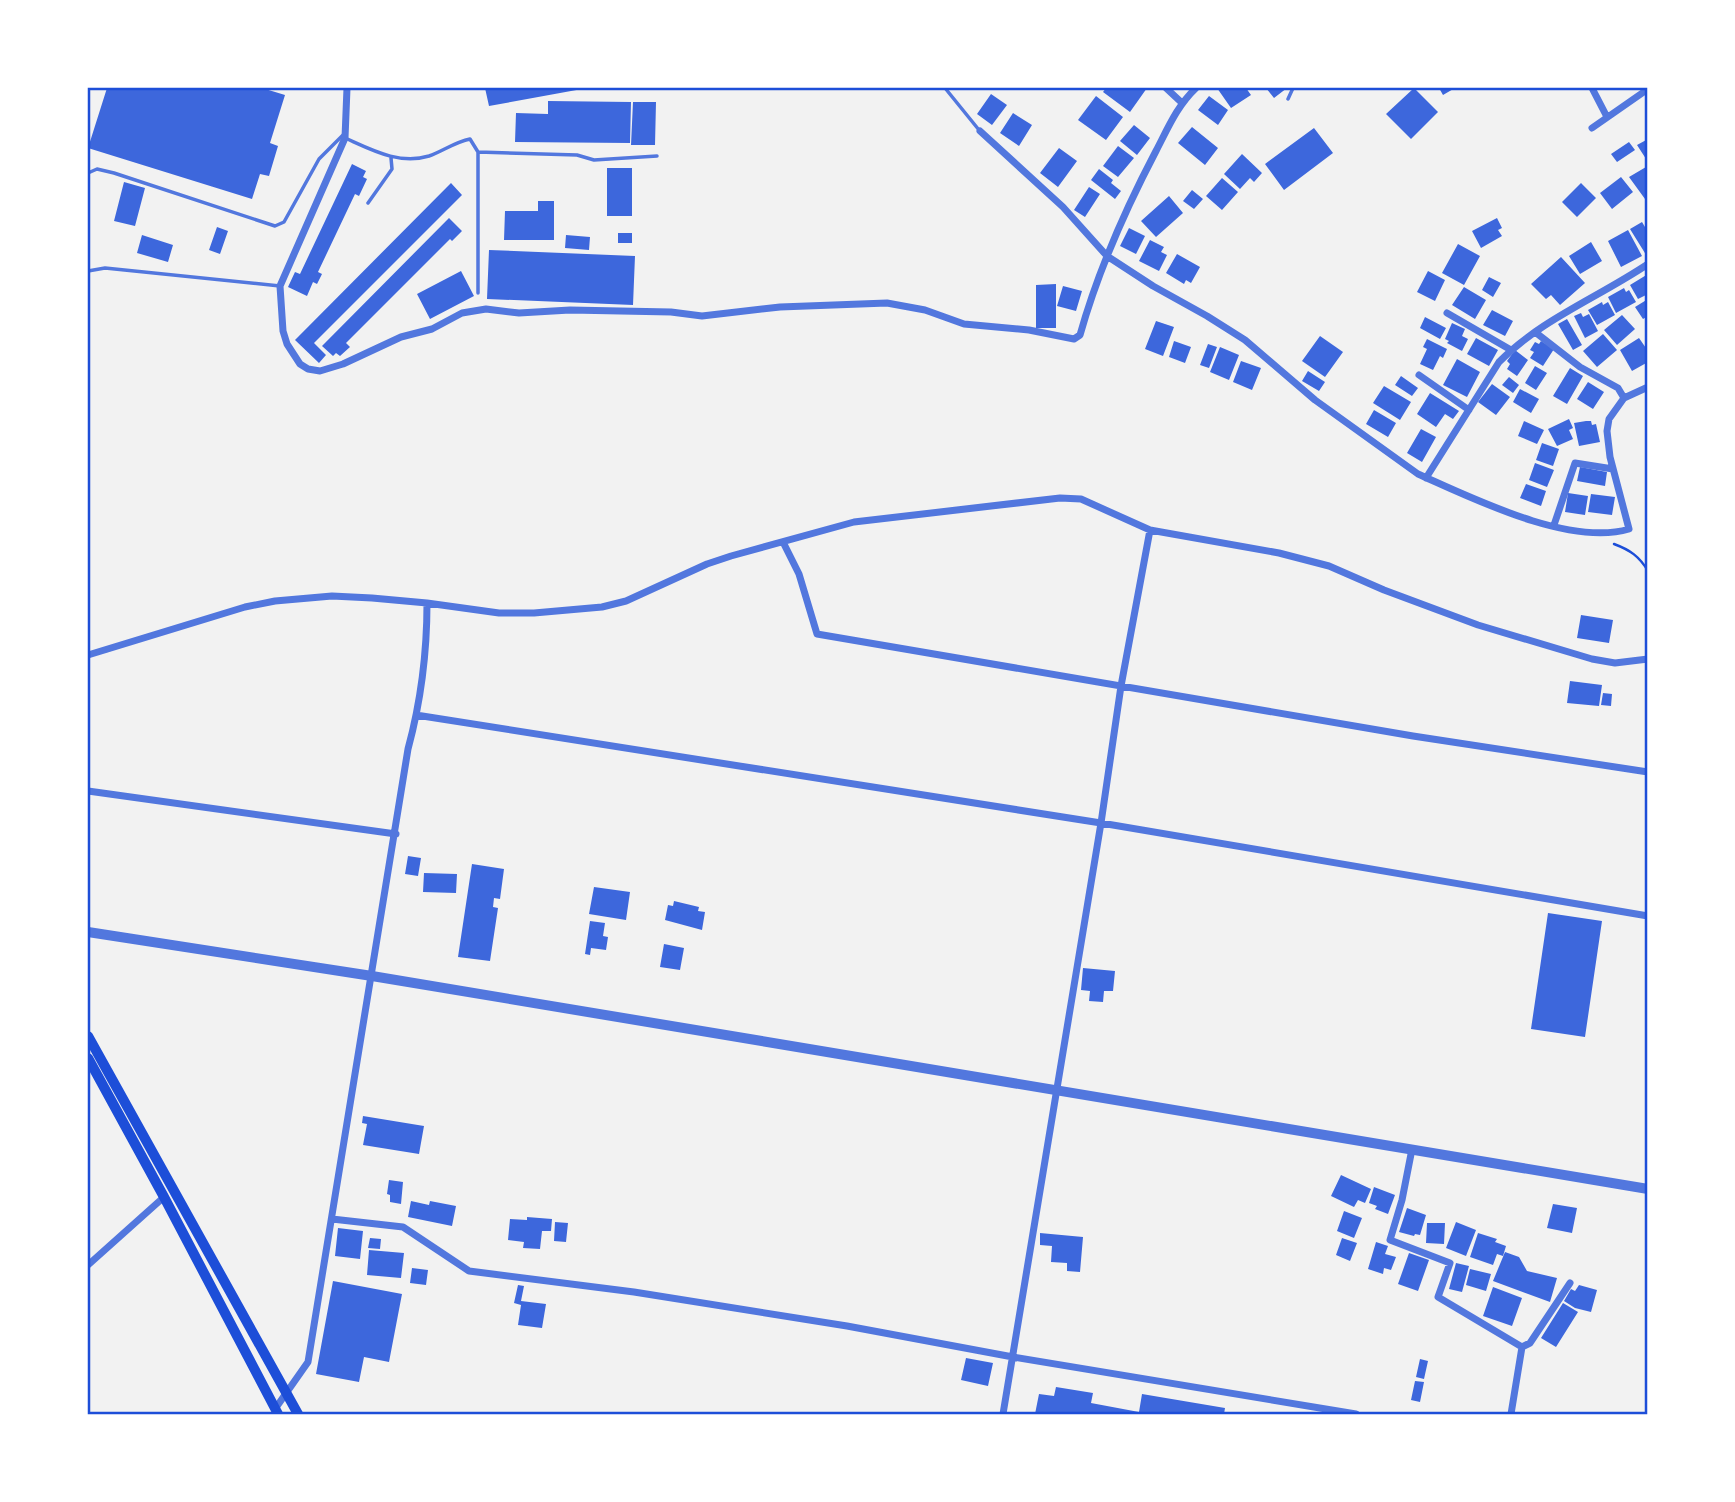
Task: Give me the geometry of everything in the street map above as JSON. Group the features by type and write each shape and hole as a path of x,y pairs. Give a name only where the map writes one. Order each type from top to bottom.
{"main road":[{"path":"88,1036 298,1415"},
{"path":"88,1058 276,1412"}],"street":[{"path":"347,88 345,135 280,286 283,331 287,344 300,364 308,369 320,370 342,364 401,337 432,329 462,313 486,309 519,313 570,310 702,316 780,307 887,303 925,310 964,324 1029,330 1074,339 1080,335 1091,296 1146,170 1181,102 1196,88"},
{"path":"1166,88 1181,102"},
{"path":"1592,88 1607,117"},
{"path":"1592,128 1647,89"},
{"path":"980,131 1063,207 1107,256 1245,340 1315,400 1426,478 1519,516 1595,534 1629,529 1613,469 1607,431 1609,419 1623,398 1647,387"},
{"path":"1426,478 1499,362 1511,350 1535,332 1647,264"},
{"path":"1447,313 1511,350"},
{"path":"1535,332 1580,367 1618,388 1623,398"},
{"path":"1419,375 1469,410"},
{"path":"1554,525 1575,463 1613,469"},
{"path":"88,654 245,607 275,601 332,596 427,603 499,613 602,607 626,601 707,564 855,522 1060,498 1081,499 1150,530 1279,552 1329,566 1478,625 1591,659 1615,663 1647,659"},
{"path":"1003,1415 1101,824 1121,687 1150,530"},
{"path":"783,542 799,574 817,634 1413,736 1647,772"},
{"path":"276,1412 286,1392 308,1362 427,643 427,603"},
{"path":"415,715 1101,824 1647,916"},
{"path":"88,791 396,834"},
{"path":"88,932 372,976 1647,1189"},
{"path":"1412,1149 1402,1200 1390,1240 1450,1263 1438,1297 1522,1347"},
{"path":"88,1265 164,1197"},
{"path":"332,1219 403,1227 469,1271 647,1294 847,1326 1356,1415"},
{"path":"1522,1347 1530,1343 1570,1283"},
{"path":"1511,1415 1522,1347"}],"lane":[{"path":"946,88 980,131"},
{"path":"1288,99 1293,88"},
{"path":"88,173 97,169 114,173 275,226 284,222 319,159 345,135 391,158 429,156 461,140 470,139 478,152 478,293"},
{"path":"478,152 577,155 594,160 657,156"},
{"path":"368,203 392,169 391,158"},
{"path":"88,271 104,268 280,286"}],"path":[{"path":"1613,543 1640,558 1647,571"}],"building":[{"path":"107,88 262,88 285,95 270,143 278,146 269,176 260,174 252,199 88,148"},
{"path":"485,88 582,88 582,89 489,106"},
{"path":"1106,88 1147,88 1130,112 1103,92"},
{"path":"1217,88 1246,88 1251,95 1231,108"},
{"path":"1266,88 1287,88 1274,98"},
{"path":"1414,88 1438,112 1411,139 1386,114"},
{"path":"1439,88 1455,88 1443,95"},
{"path":"991,94 1007,105 992,125 977,114"},
{"path":"1096,96 1123,117 1106,140 1078,120"},
{"path":"1209,96 1228,110 1218,125 1198,110"},
{"path":"548,101 631,102 630,143 515,142 516,113 548,114"},
{"path":"633,102 656,102 655,145 631,145"},
{"path":"1013,113 1032,125 1019,146 1000,133"},
{"path":"1134,125 1150,138 1137,155 1120,141"},
{"path":"1192,127 1218,148 1205,165 1178,143"},
{"path":"1314,128 1333,153 1284,190 1265,164"},
{"path":"1648,139 1648,162 1637,145"},
{"path":"1629,142 1635,150 1617,162 1611,154"},
{"path":"1118,146 1134,158 1118,177 1103,166"},
{"path":"1059,148 1077,161 1058,187 1040,173"},
{"path":"1242,154 1262,173 1254,182 1250,178 1240,189 1224,174"},
{"path":"352,164 366,171 363,177 367,179 359,196 355,194 318,272 322,274 317,284 313,282 307,296 288,287 295,272 300,274"},
{"path":"1646,167 1648,197 1645,199 1629,177"},
{"path":"607,168 632,168 632,216 607,216"},
{"path":"1099,169 1113,180 1111,183 1121,191 1115,199 1091,180"},
{"path":"1621,177 1633,192 1612,209 1600,193"},
{"path":"1222,178 1238,192 1222,210 1206,196"},
{"path":"124,182 145,188 135,226 114,221"},
{"path":"451,183 462,195 314,343 326,355 319,363 295,340"},
{"path":"1581,183 1596,198 1577,217 1562,202"},
{"path":"1089,187 1100,194 1085,217 1074,210"},
{"path":"1192,190 1203,199 1194,209 1183,201"},
{"path":"1169,196 1183,213 1156,237 1141,221"},
{"path":"538,201 554,201 554,240 504,240 505,211 538,211"},
{"path":"449,218 462,231 452,241 450,239 346,343 350,347 340,356 336,353 333,356 322,346"},
{"path":"1497,218 1502,228 1498,230 1502,236 1481,248 1472,231"},
{"path":"1642,222 1648,232 1648,258 1630,229"},
{"path":"217,227 228,231 220,254 209,250"},
{"path":"1129,228 1145,236 1136,254 1120,246"},
{"path":"1628,230 1642,256 1621,267 1608,241"},
{"path":"618,233 632,233 632,243 618,243"},
{"path":"142,235 173,245 168,262 137,253"},
{"path":"566,235 590,237 589,250 565,248"},
{"path":"1150,240 1164,247 1161,252 1167,255 1159,271 1139,261"},
{"path":"1591,242 1602,261 1580,274 1569,256"},
{"path":"1458,244 1480,256 1464,285 1442,273"},
{"path":"489,250 635,256 633,305 487,299"},
{"path":"1177,254 1200,267 1191,283 1186,280 1184,284 1166,273"},
{"path":"1561,257 1585,283 1560,305 1551,295 1546,299 1531,284"},
{"path":"461,271 474,296 430,319 417,294"},
{"path":"1428,271 1445,280 1435,301 1417,292"},
{"path":"1648,274 1648,294 1638,299 1630,285"},
{"path":"1489,277 1501,283 1493,297 1482,290"},
{"path":"1056,284 1056,328 1036,328 1036,285"},
{"path":"1063,286 1082,291 1076,311 1057,306"},
{"path":"1464,287 1486,300 1475,319 1452,305"},
{"path":"1624,288 1626,292 1629,290 1636,302 1616,313 1608,297"},
{"path":"1648,299 1648,316 1643,319 1635,307"},
{"path":"1602,302 1603,305 1608,302 1615,315 1597,325 1588,310"},
{"path":"1492,310 1513,321 1505,336 1483,325"},
{"path":"1581,313 1583,317 1589,314 1598,331 1585,338 1574,316"},
{"path":"1622,315 1635,329 1617,345 1604,330"},
{"path":"1425,317 1446,328 1440,339 1420,328"},
{"path":"1567,319 1582,345 1573,350 1558,324"},
{"path":"1156,321 1174,327 1163,356 1145,349"},
{"path":"1452,323 1465,329 1462,336 1468,339 1462,351 1447,343 1449,341 1445,339"},
{"path":"1603,334 1617,350 1597,367 1583,351"},
{"path":"1320,336 1343,352 1325,377 1302,361"},
{"path":"1476,338 1498,350 1489,366 1467,354"},
{"path":"1639,338 1648,351 1648,362 1632,371 1620,350"},
{"path":"1427,339 1447,349 1433,370 1420,364 1427,349 1423,347"},
{"path":"1174,341 1191,347 1185,363 1169,357"},
{"path":"1541,341 1554,349 1543,366 1530,358 1534,352 1530,350 1535,342 1539,344"},
{"path":"1208,344 1217,347 1209,368 1200,365"},
{"path":"1220,347 1239,355 1229,380 1210,372"},
{"path":"1515,350 1528,360 1517,376 1507,369 1510,364 1507,361"},
{"path":"1457,359 1480,372 1467,397 1443,385"},
{"path":"1241,361 1261,368 1252,390 1233,382"},
{"path":"1535,366 1547,373 1536,390 1525,383"},
{"path":"1570,368 1583,376 1567,404 1553,396"},
{"path":"1308,371 1325,382 1319,391 1302,381"},
{"path":"1401,376 1418,388 1412,396 1395,385"},
{"path":"1509,377 1519,385 1513,393 1502,385"},
{"path":"1588,382 1604,392 1593,409 1577,399"},
{"path":"1492,384 1510,397 1496,415 1478,402"},
{"path":"1384,386 1411,402 1400,420 1373,403"},
{"path":"1520,389 1539,399 1531,413 1513,402"},
{"path":"1430,393 1459,411 1453,419 1445,414 1436,427 1417,414"},
{"path":"1374,410 1396,423 1388,437 1366,424"},
{"path":"1569,419 1573,428 1569,430 1573,439 1557,446 1548,429"},
{"path":"1524,421 1544,430 1537,444 1518,436"},
{"path":"1591,421 1592,425 1596,424 1600,442 1579,446 1574,423"},
{"path":"1421,429 1436,437 1422,462 1407,453"},
{"path":"1542,443 1559,449 1553,466 1536,460"},
{"path":"1535,463 1554,470 1547,487 1529,480"},
{"path":"1580,467 1607,472 1605,486 1577,481"},
{"path":"1526,484 1546,491 1541,506 1520,498"},
{"path":"1568,493 1588,496 1585,515 1565,512"},
{"path":"1591,494 1615,497 1612,515 1588,512"},
{"path":"1581,615 1613,620 1609,643 1577,638"},
{"path":"1570,681 1602,685 1599,706 1567,703"},
{"path":"1603,693 1612,694 1611,706 1601,705"},
{"path":"408,856 421,858 418,876 405,874"},
{"path":"472,864 504,869 500,899 494,898 493,907 498,908 490,961 458,957"},
{"path":"424,873 457,874 456,893 423,892"},
{"path":"594,887 630,892 626,920 589,914"},
{"path":"674,901 699,907 698,911 705,912 702,930 665,920 668,905 673,906"},
{"path":"1548,913 1602,921 1585,1037 1531,1029"},
{"path":"590,921 605,923 603,936 608,937 606,950 591,948 590,955 585,954"},
{"path":"664,944 684,948 680,970 660,967"},
{"path":"1083,968 1115,971 1113,991 1104,991 1103,1002 1089,1001 1090,991 1081,990"},
{"path":"363,1116 424,1126 419,1154 363,1145 367,1124 362,1123"},
{"path":"1341,1175 1371,1189 1365,1203 1358,1200 1354,1207 1331,1196"},
{"path":"389,1180 403,1182 401,1204 390,1202 390,1195 387,1194"},
{"path":"1374,1187 1395,1195 1388,1214 1375,1209 1377,1206 1369,1203"},
{"path":"411,1201 456,1206 452,1226 408,1217"},
{"path":"1553,1204 1577,1208 1572,1233 1547,1228"},
{"path":"1407,1208 1426,1215 1420,1235 1399,1232"},
{"path":"1344,1211 1362,1218 1354,1238 1337,1231"},
{"path":"527,1217 552,1219 551,1231 542,1231 540,1249 523,1248 524,1242 508,1240 510,1219 527,1220"},
{"path":"555,1222 568,1223 566,1242 554,1241"},
{"path":"1456,1222 1476,1230 1466,1256 1446,1248"},
{"path":"1427,1223 1445,1223 1444,1244 1426,1243"},
{"path":"338,1228 363,1231 360,1259 335,1256"},
{"path":"1040,1233 1083,1237 1080,1272 1067,1271 1067,1263 1051,1262 1052,1246 1040,1245"},
{"path":"1478,1233 1497,1239 1495,1242 1506,1246 1503,1256 1497,1254 1493,1265 1470,1257"},
{"path":"370,1238 381,1239 380,1249 368,1248"},
{"path":"1342,1238 1357,1243 1350,1261 1336,1255"},
{"path":"1376,1242 1388,1246 1385,1254 1396,1257 1391,1270 1384,1268 1383,1274 1368,1269"},
{"path":"369,1250 404,1253 401,1278 367,1275"},
{"path":"1505,1252 1519,1257 1527,1271 1557,1278 1550,1302 1493,1281"},
{"path":"1409,1253 1429,1260 1418,1291 1398,1284"},
{"path":"1456,1263 1469,1266 1462,1292 1449,1289"},
{"path":"412,1268 428,1270 426,1285 410,1283"},
{"path":"1470,1269 1491,1274 1486,1291 1466,1285"},
{"path":"333,1281 402,1294 389,1362 364,1357 359,1382 316,1374"},
{"path":"518,1285 524,1286 521,1301 546,1304 542,1328 518,1325 521,1305 514,1303"},
{"path":"1579,1285 1597,1290 1591,1312 1575,1308 1564,1301 1571,1289 1575,1291"},
{"path":"1493,1287 1522,1298 1512,1326 1483,1316"},
{"path":"1563,1303 1578,1312 1556,1347 1541,1338"},
{"path":"966,1358 993,1363 988,1386 961,1380"},
{"path":"1420,1359 1428,1361 1424,1379 1416,1377"},
{"path":"1415,1381 1424,1382 1420,1402 1411,1400"},
{"path":"1056,1387 1093,1393 1091,1403 1139,1412 1142,1394 1225,1408 1224,1414 1035,1414 1039,1394 1054,1396"}]}
